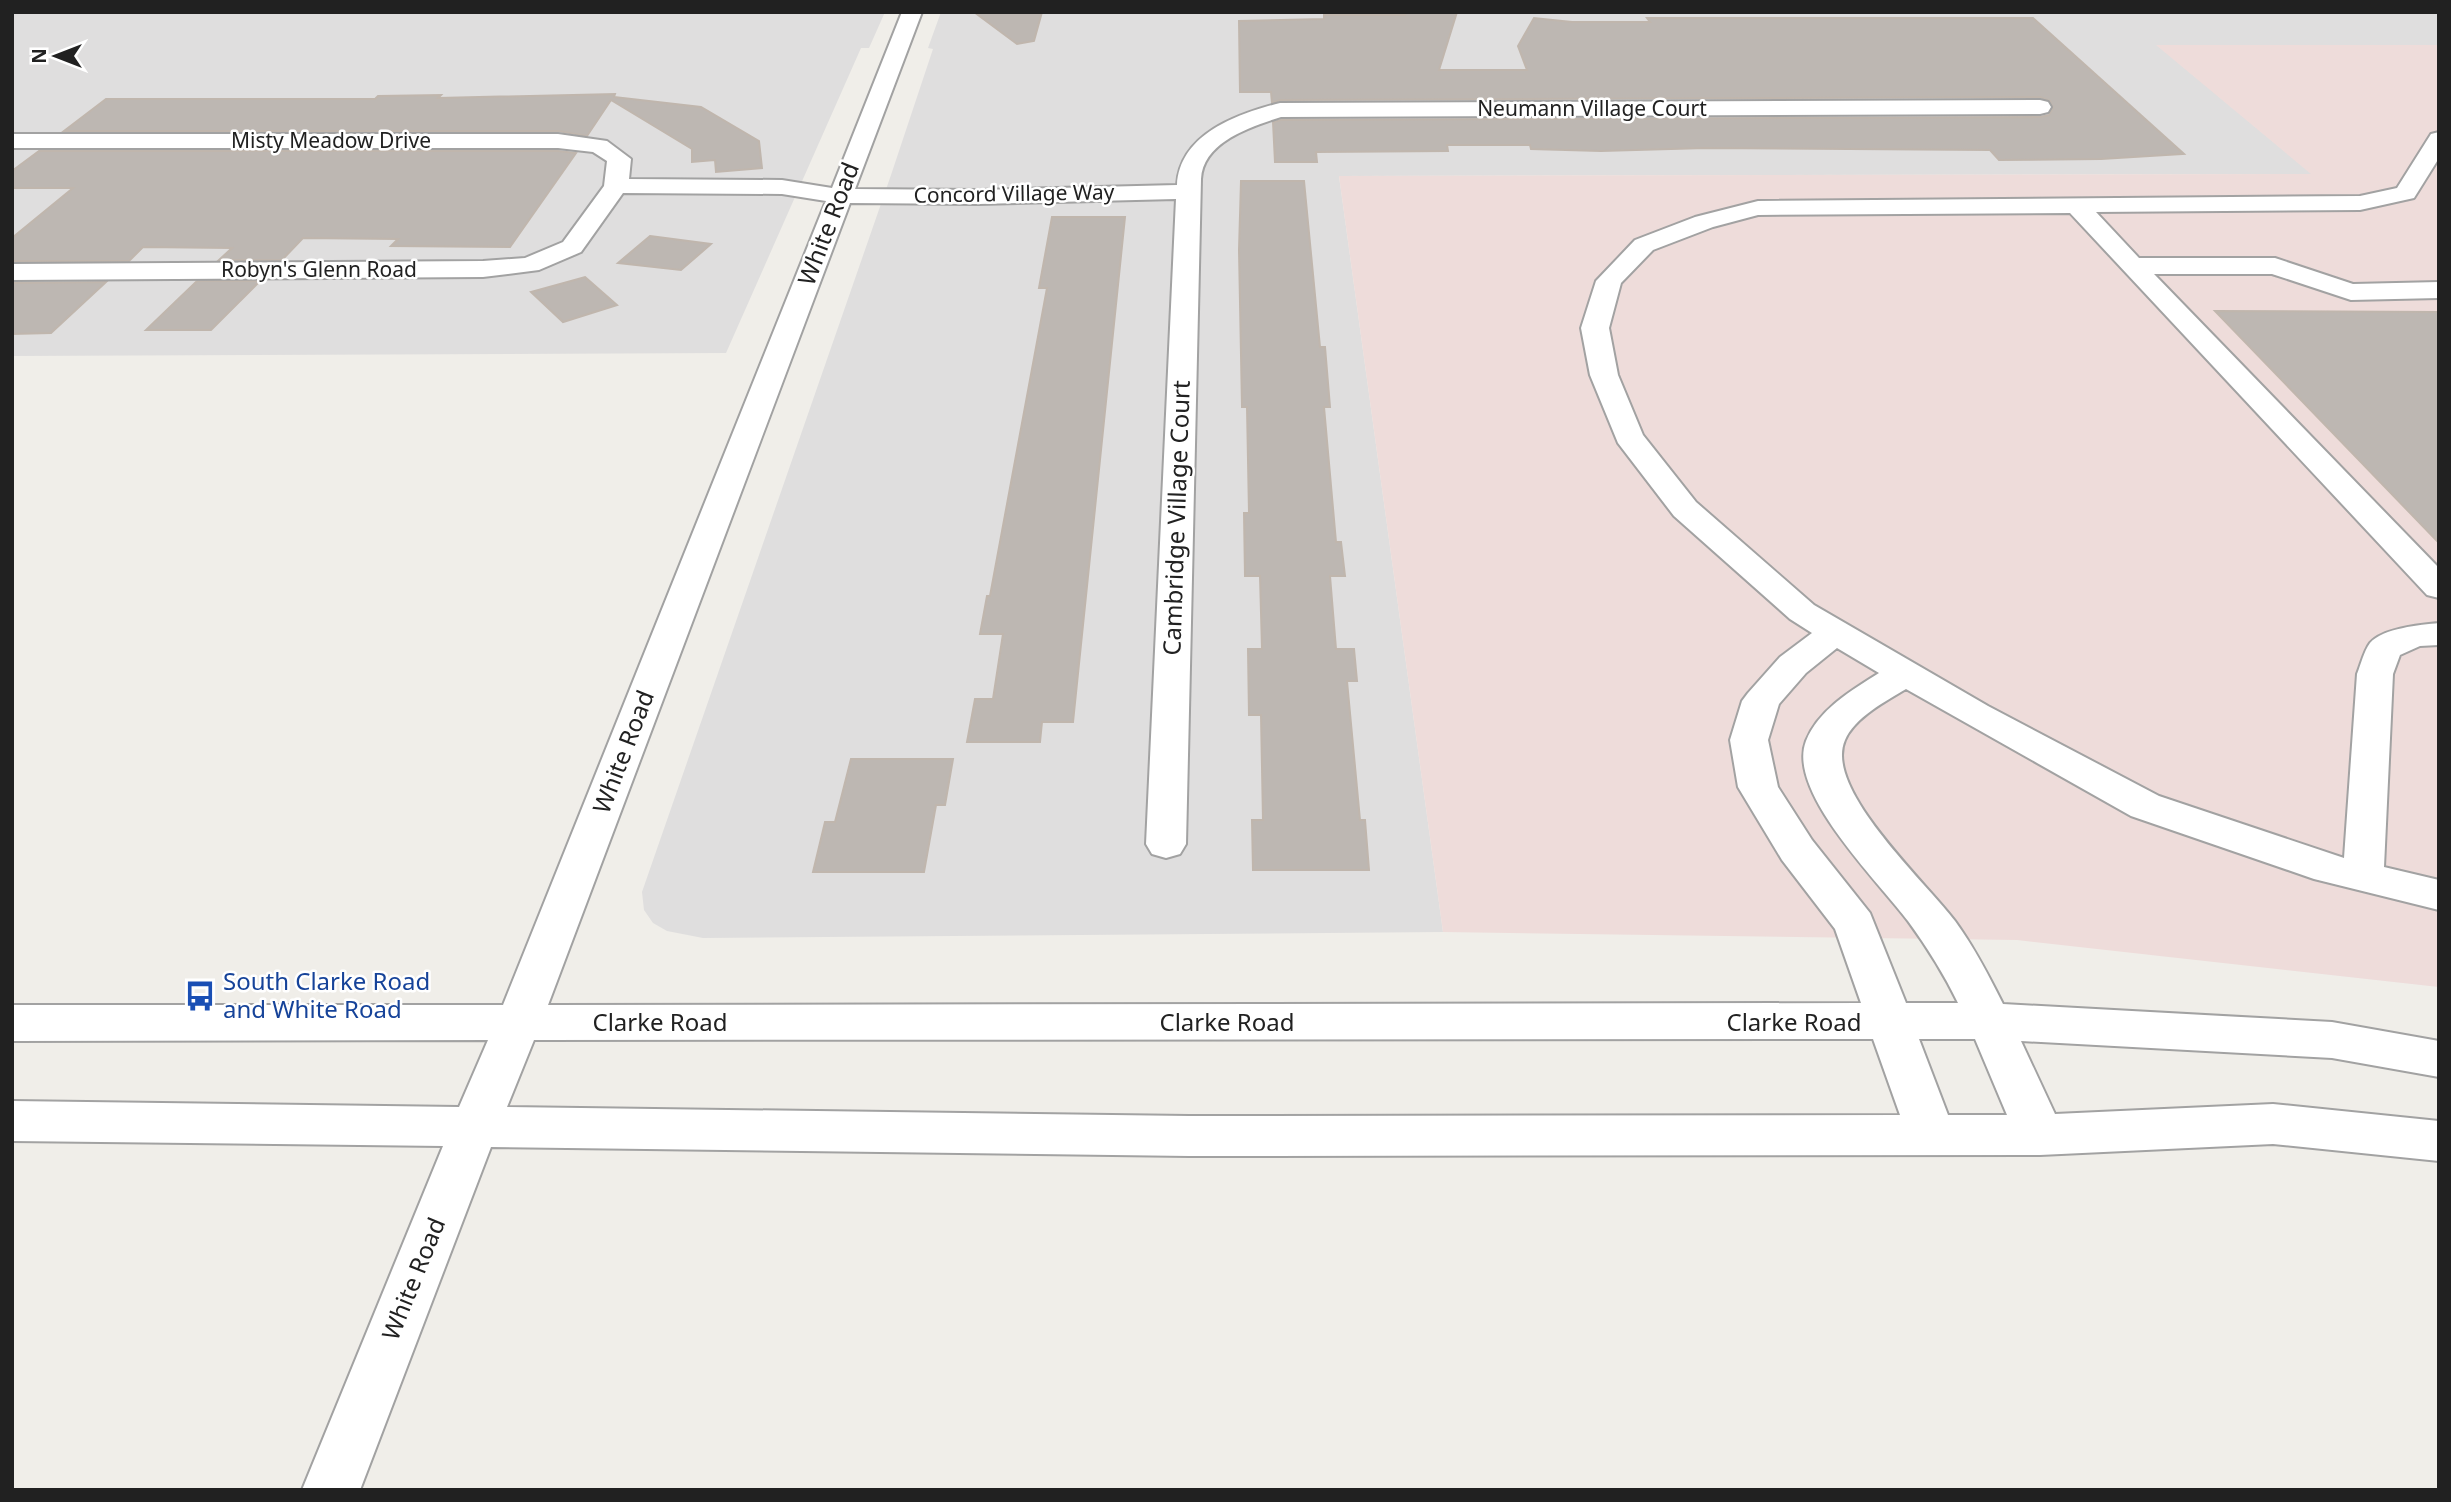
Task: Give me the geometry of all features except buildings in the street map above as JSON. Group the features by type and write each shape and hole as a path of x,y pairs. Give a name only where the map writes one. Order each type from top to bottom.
{"street":[{"name":"White Road","path":"331,1490 474,1126 518,1024 912,12"},
{"name":"Neumann Village Court","path":"1188,192 1192,160 1202,147 1256,116 1280,110 2040,107"},
{"path":"2439,139 2406,193 2360,203 1758,208 1704,222 1644,245 1609,281 1595,328 1604,375 1629,437 1685,509 1802,612 1905,673 2145,806 2329,869 2439,895"},
{"name":"Misty Meadow Drive","path":"12,141 558,141 599,146 619,159 617,186"},
{"path":"602,208 617,186 782,187 840,196"},
{"name":"Concord Village Way","path":"840,196 979,197 1066,192 1188,192"},
{"name":"Cambridge Village Court","path":"1166,844 1188,192"},
{"path":"602,208 779,208 840,196"},
{"path":"2076,205 2439,588"},
{"name":"Robyn's Glenn Road","path":"12,272 483,269 530,265 572,247 602,208"},
{"path":"2132,266 2275,266 2351,292 2439,290"},
{"path":"1835,632 1793,665 1761,701 1749,740 1758,787 1797,850 1855,924 1931,1135"},
{"path":"2363,877 2375,674 2385,648 2414,636 2439,634"},
{"path":"1905,673 1852,708 1845,716 1825,741 1823,775 1851,824 1923,910 1959,965 2040,1135"},
{"name":"Clarke Road","path":"12,1023 1988,1021 2332,1040 2439,1059"},
{"path":"12,1121 1189,1136 2040,1135 2273,1124 2439,1141"}],"shaded area":[{"path":"12,12 885,12 869,48 861,48 726,353 12,356"},
{"path":"941,12 2439,12 2439,45 2157,45 2312,174 1339,176 1443,932 703,938 667,931 653,923 644,910 642,892 891,175 933,49 928,48"},
{"path":"2156,45 2439,45 2439,987 2017,940 1443,932 1339,176 2311,174"}],"place":[{"name":"South Clarke Road and White Road","path":"200,996"}]}
